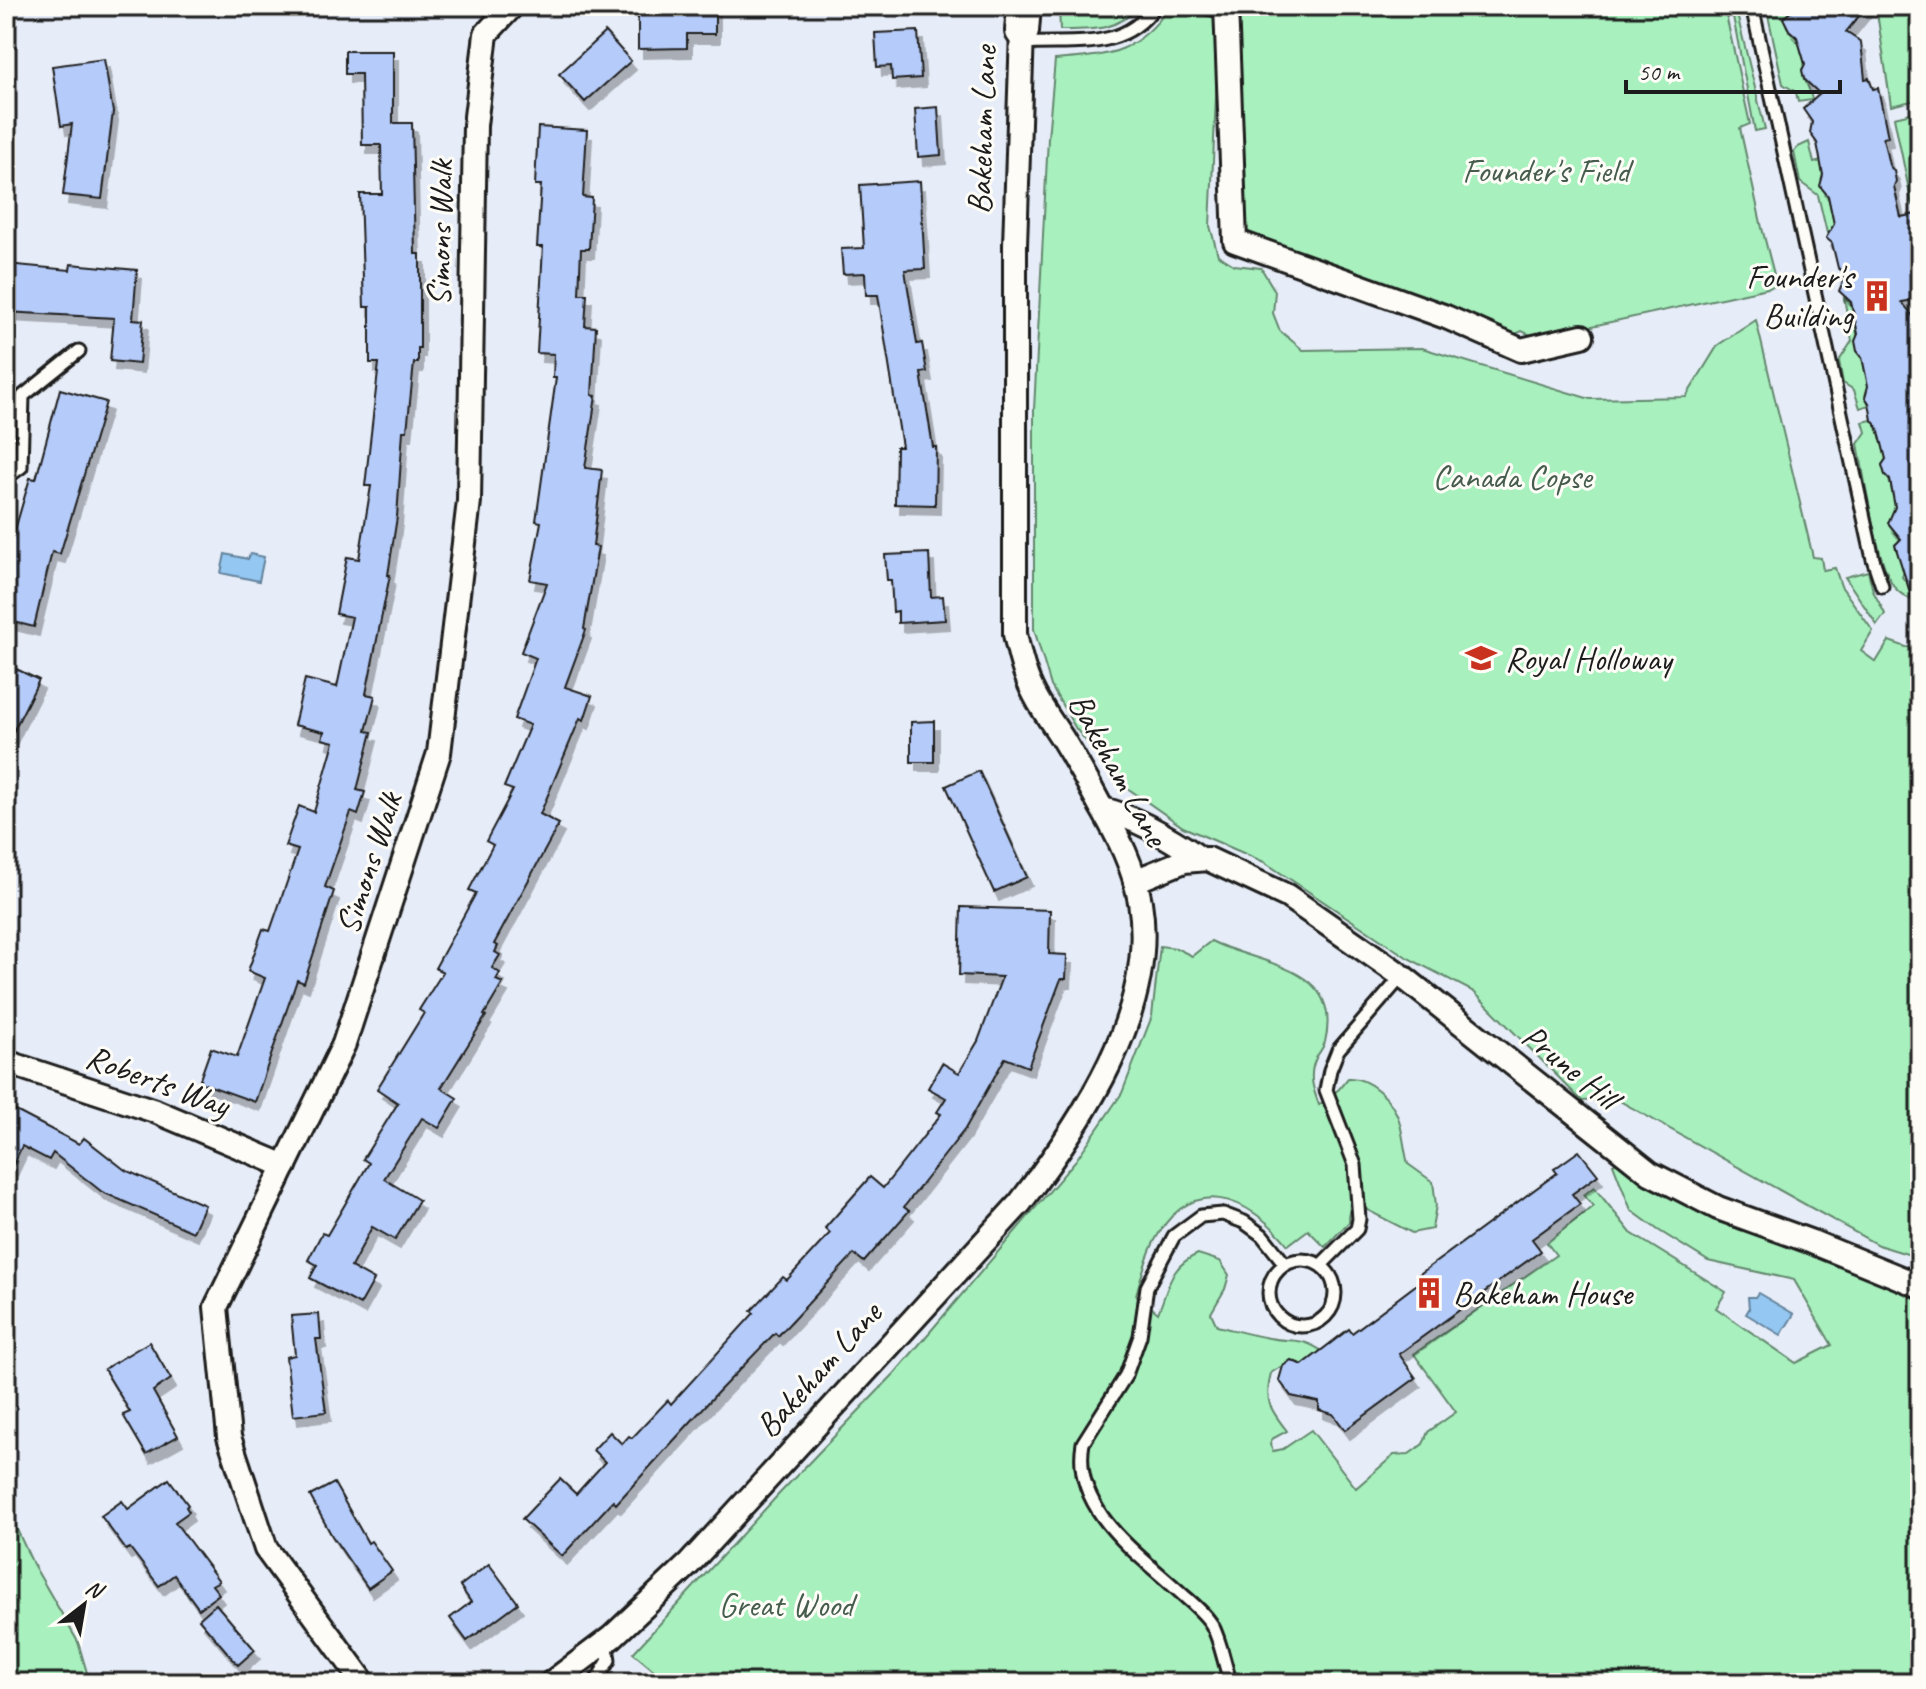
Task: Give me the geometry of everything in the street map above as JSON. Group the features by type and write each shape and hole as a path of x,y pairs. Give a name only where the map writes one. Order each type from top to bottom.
{"street":[{"name":"Simons Walk","path":"364,1683 266,1549 229,1437 216,1307 344,1044 439,753 469,501 475,125 486,34 512,6"},
{"path":"1226,9 1235,241 1446,317 1521,350 1582,336"},
{"name":"Bakeham Lane","path":"551,1683 606,1642 731,1520 1020,1203 1056,1157 1088,1106 1112,1060 1131,1004 1142,948 1140,901 1129,860 1103,809 1040,705 1026,677 1015,634 1015,245 1023,27"},
{"name":"Prune Hill","path":"1103,809 1182,845 1201,859 1217,861 1287,896 1402,976 1650,1173 1718,1208 1920,1286"},
{"path":"1135,881 1184,861 1201,859"},
{"name":"Roberts Way","path":"6,1062 155,1111 285,1166"}],"lane":[{"path":"1023,27 1091,42 1119,38 1140,23 1155,6"},
{"path":"1198,6 1226,9"},
{"path":"1752,6 1873,559 1882,586"},
{"path":"6,478 21,467 23,396 79,351"},
{"path":"1321,1265 1357,1229 1359,1219 1355,1165 1326,1090 1330,1070 1338,1050 1402,976"},
{"path":"1231,1683 1212,1625 1202,1612 1114,1531 1091,1498 1083,1481 1081,1453 1083,1443 1126,1375 1140,1336 1147,1287 1174,1236 1201,1216 1223,1214 1244,1222 1262,1235 1285,1264"},
{"path":"1301,1260 1321,1265 1334,1282 1336,1296 1332,1309 1323,1319 1311,1325 1297,1326 1284,1321 1274,1311 1270,1285 1285,1264 1301,1260"},
{"path":"595,1683 609,1660 606,1642"}],"green space":[{"path":"1059,6 1141,6 1113,25 1060,30"},
{"name":"Royal Holloway","path":"1170,6 1218,6 1210,226 1218,255 1234,265 1261,268 1275,291 1273,313 1280,331 1303,350 1422,348 1590,399 1686,397 1718,345 1756,320 1813,557 1821,558 1823,570 1835,568 1841,586 1873,631 1861,651 1876,662 1889,641 1920,648 1920,1258 1878,1245 1616,1099 1582,1101 1474,992 1408,958 1264,862 1183,827 1123,785 1076,729 1051,686 1034,629 1034,410 1055,60 1120,50 1145,34"},
{"name":"Founder's Field","path":"1233,6 1724,6 1750,124 1740,128 1777,286 1537,338 1522,331 1508,337 1254,239 1242,226"},
{"path":"1731,6 1735,6 1765,129 1755,131"},
{"path":"1766,6 1790,6 1786,25 1796,33 1805,64 1802,70 1812,100 1798,102 1796,92 1783,84"},
{"path":"1876,6 1920,6 1920,99 1891,106"},
{"path":"1920,111 1920,203 1912,205 1894,117"},
{"path":"1809,142 1814,163 1821,161 1821,187 1828,196 1835,227 1827,233 1818,195 1800,182 1794,152"},
{"path":"1844,298 1850,301 1869,389 1866,397 1869,405 1860,408 1854,390 1843,383 1839,361 1852,341"},
{"path":"1871,420 1878,427 1886,459 1882,465 1890,481 1901,539 1895,545 1899,557 1907,561 1902,577 1917,602 1896,589 1877,542 1858,444 1866,432 1863,422"},
{"path":"1868,571 1873,591 1885,614 1877,625 1845,577"},
{"name":"Great Wood","path":"1211,941 1293,972 1310,983 1322,997 1327,1017 1325,1042 1312,1070 1313,1088 1319,1105 1348,1078 1372,1085 1396,1112 1408,1164 1433,1182 1436,1205 1432,1229 1412,1233 1350,1201 1349,1222 1325,1247 1308,1230 1288,1245 1255,1214 1238,1204 1220,1199 1202,1199 1184,1206 1168,1220 1154,1242 1136,1295 1158,1313 1176,1271 1198,1254 1220,1261 1229,1275 1211,1313 1217,1326 1262,1337 1303,1342 1325,1353 1307,1366 1291,1360 1271,1373 1268,1391 1270,1405 1287,1431 1272,1439 1270,1445 1273,1451 1283,1449 1311,1430 1356,1488 1394,1455 1409,1454 1423,1444 1428,1432 1456,1412 1414,1354 1556,1255 1547,1243 1593,1206 1584,1195 1594,1187 1631,1233 1726,1292 1716,1308 1796,1363 1832,1345 1794,1280 1708,1261 1631,1210 1613,1164 1624,1159 1920,1295 1920,1683 665,1683 633,1653 895,1373 1076,1160 1122,1093 1152,1016 1160,946 1176,948 1192,956"},
{"path":"6,1506 33,1564 78,1642 90,1683 6,1683"}],"water":[{"path":"225,554 248,559 250,554 264,557 259,581 221,573"},
{"path":"1758,1293 1794,1314 1781,1335 1746,1314 1748,1297 1755,1297"}],"building":[{"path":"715,6 715,34 687,34 687,48 638,49 638,7"},
{"name":"Founder's Building","path":"1798,6 1867,6 1846,32 1861,42 1865,79 1869,78 1873,89 1878,88 1888,137 1883,138 1889,165 1894,171 1901,217 1920,213 1920,299 1902,302 1920,325 1920,607 1915,608 1895,545 1901,539 1888,523 1895,507 1890,480 1882,465 1886,459 1878,428 1872,420 1865,397 1868,386 1862,357 1857,351 1855,341 1858,334 1851,302 1839,291 1846,274 1838,268 1832,243 1826,238 1834,224 1828,196 1820,186 1823,175 1817,143 1810,133 1812,122 1803,109 1820,94 1804,79 1802,70 1805,64 1797,37 1783,18"},
{"path":"918,31 921,78 892,80 891,66 877,67 875,33"},
{"path":"605,32 631,61 585,102 559,74"},
{"path":"345,51 393,51 393,123 412,123 415,254 420,254 420,348 418,363 414,363 407,431 403,431 390,575 366,694 375,696 366,731 372,732 357,790 365,792 358,815 351,812 325,887 334,891 304,983 297,980 255,1102 199,1082 211,1048 237,1057 265,978 248,971 263,929 270,931 298,850 285,846 299,806 314,812 334,742 322,739 324,732 294,725 305,679 337,687 352,617 336,614 347,557 359,559 371,486 365,486 379,363 370,363 370,307 364,307 360,194 382,194 381,145 362,145 361,74 345,74"},
{"path":"104,59 113,112 102,199 63,195 72,124 61,126 52,66"},
{"path":"938,107 941,155 918,157 915,109"},
{"path":"538,127 587,130 583,197 592,198 589,249 581,249 579,294 587,294 585,326 596,327 592,395 596,396 585,468 602,470 593,546 598,547 586,630 565,687 592,696 540,814 559,824 494,944 498,946 495,952 500,955 492,968 500,973 496,980 503,983 441,1088 457,1098 439,1128 422,1118 384,1179 419,1200 395,1240 372,1227 351,1267 374,1280 360,1305 310,1278 317,1265 308,1260 322,1233 327,1235 369,1163 363,1159 398,1103 377,1089 424,1013 419,1010 443,972 435,968 476,893 469,890 493,845 486,841 513,790 504,787 530,725 514,719 536,658 521,652 547,583 530,580 541,522 536,521 556,378 553,378 554,354 537,353 543,247 537,247 541,185 535,185"},
{"path":"920,181 925,269 905,270 917,344 922,343 927,372 921,373 933,447 936,447 935,505 895,504 896,447 902,447 878,295 866,295 865,273 843,274 841,249 864,248 860,185"},
{"path":"6,264 70,270 71,264 137,270 133,319 143,320 139,364 110,361 114,318 6,312"},
{"path":"60,389 106,402 60,554 52,552 34,627 6,620 6,546 10,547 30,478 36,479"},
{"path":"929,553 931,597 943,596 945,620 898,623 898,611 893,612 891,580 887,580 885,555"},
{"path":"6,664 39,680 6,746"},
{"path":"934,721 934,762 911,762 911,722"},
{"path":"979,771 1027,877 994,892 946,786"},
{"path":"961,907 1050,910 1049,954 1067,955 1066,979 1061,979 1028,1067 1005,1058 965,1129 904,1207 909,1211 864,1262 854,1254 778,1336 775,1333 717,1393 616,1504 613,1501 562,1556 522,1519 560,1479 576,1494 605,1462 593,1450 610,1432 622,1444 629,1436 632,1438 668,1400 671,1404 754,1313 751,1311 783,1277 787,1280 830,1233 825,1228 870,1177 883,1188 941,1114 937,1112 946,1098 928,1088 942,1063 959,1073 978,1041 1002,977 959,975"},
{"path":"14,1110 79,1144 84,1138 125,1170 205,1205 193,1232 102,1192 53,1153 49,1160 22,1146 6,1180 6,1127"},
{"name":"Bakeham House","path":"1579,1151 1598,1175 1572,1194 1580,1204 1532,1239 1541,1251 1399,1354 1416,1378 1345,1430 1333,1414 1319,1410 1319,1402 1291,1396 1279,1380 1283,1366 1291,1360 1302,1365 1349,1329 1352,1333 1421,1281 1417,1276 1557,1173 1554,1169"},
{"path":"319,1314 321,1339 316,1339 326,1412 293,1416 286,1357 295,1355 291,1316"},
{"path":"149,1342 171,1379 153,1391 178,1436 146,1454 123,1415 130,1412 104,1369"},
{"path":"169,1479 188,1505 189,1512 175,1522 219,1581 212,1585 219,1594 199,1609 174,1575 159,1586 130,1548 126,1550 101,1516 122,1501 128,1509"},
{"path":"334,1483 368,1543 371,1541 392,1571 368,1588 332,1536 310,1496"},
{"path":"489,1564 518,1603 467,1641 450,1618 471,1602 460,1586"},
{"path":"216,1604 255,1650 238,1665 199,1619"}],"place":[{"name":"Founder's Building","path":"1877,296"},
{"name":"Royal Holloway","path":"1481,658"},
{"name":"Bakeham House","path":"1429,1293"}],"park label":[{"name":"Canada Copse","path":"1512,476"}]}
